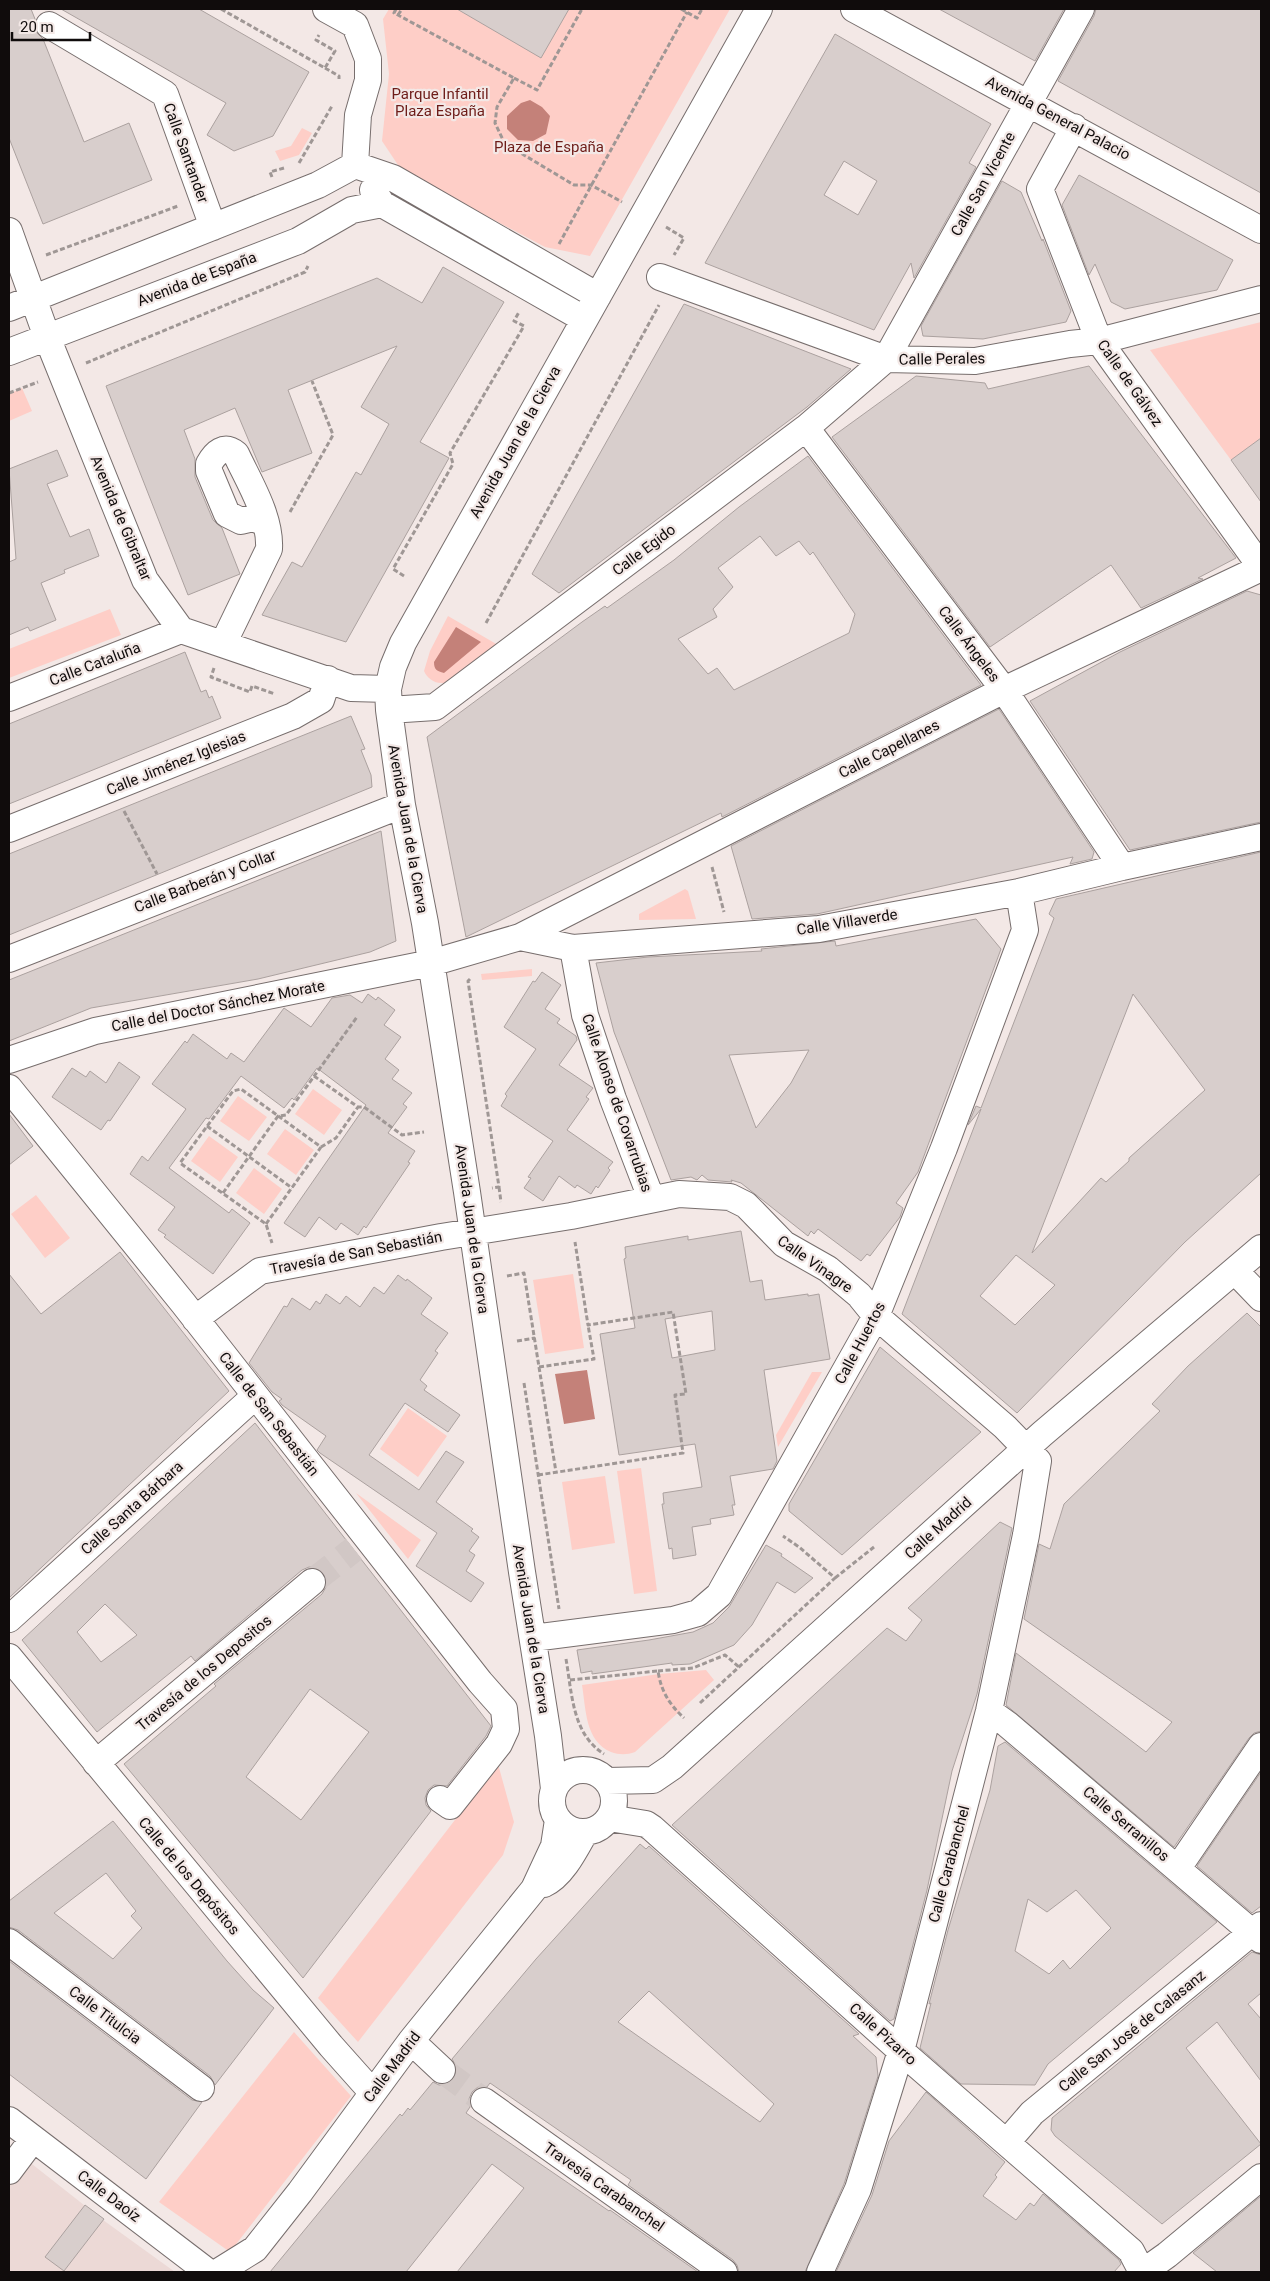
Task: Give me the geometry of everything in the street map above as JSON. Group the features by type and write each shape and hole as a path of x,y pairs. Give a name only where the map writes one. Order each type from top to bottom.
{"street":[{"path":"326,9 360,17 368,59 368,80 358,115 355,165 382,204 584,319"},
{"name":"Avenida Juan de la Cierva","path":"554,1789 548,1736 431,963 402,805 388,700 393,666 403,643 759,9"},
{"name":"Avenida General Palacio","path":"854,9 1074,126 1261,230"},
{"name":"Calle San Vicente","path":"886,359 1081,9"},
{"name":"Calle Santander","path":"48,24 165,94 213,227"},
{"name":"Calle de Gálvez","path":"1074,126 1040,189 1099,341 1261,567"},
{"path":"9,308 318,185 355,165 392,178 598,296"},
{"name":"Avenida de España","path":"9,352 298,241 352,210 382,204"},
{"name":"Avenida de Gibraltar","path":"9,231 47,337 145,580 180,630"},
{"name":"Calle Perales","path":"666,279 886,359 975,361 1070,344 1099,341 1261,299"},
{"name":"Calle Egido","path":"388,700 435,708 806,428 886,359"},
{"name":"Calle Ángeles","path":"806,428 1004,690 1122,867"},
{"path":"215,653 269,549 270,536 265,523"},
{"name":"Calle Capellanes","path":"520,937 1004,690 1261,567"},
{"path":"180,630 215,653 328,679 388,700"},
{"name":"Calle Cataluña","path":"9,698 180,630"},
{"name":"Calle Jiménez Iglesias","path":"9,829 294,716 321,700 328,679"},
{"name":"Calle Barberán y Collar","path":"9,958 402,805"},
{"name":"Calle Villaverde","path":"431,963 520,937 573,948 819,929 1019,892 1122,867 1261,837"},
{"name":"Calle Huertos","path":"533,1638 673,1620 698,1613 719,1595 876,1316 944,1148 1025,930 1019,892"},
{"name":"Calle Alonso de Covarrubias","path":"573,948 585,1015 613,1099 651,1198"},
{"name":"Calle del Doctor Sánchez Morate","path":"9,1060 95,1031 431,963"},
{"name":"Calle de San Sebastián","path":"9,1088 255,1396 361,1544 504,1709"},
{"name":"Calle Vinagre","path":"472,1232 571,1216 651,1198 679,1194 730,1197 746,1205 784,1244 828,1269 858,1295 876,1316 1005,1427 1026,1449"},
{"name":"Travesía de San Sebastián","path":"195,1319 260,1271 472,1232"},
{"name":"Calle Madrid","path":"608,1769 653,1780 672,1767 1026,1449 1261,1248"},
{"path":"1235,1271 1261,1298"},
{"name":"Calle Santa Bárbara","path":"9,1619 255,1396"},
{"name":"Calle Carabanchel","path":"820,2272 858,2189 901,2050 989,1711 1026,1535 1038,1461 1026,1449"},
{"name":"Travesía de los Depositos","path":"96,1763 312,1582"},
{"name":"Calle de los Depósitos","path":"9,1657 330,2046 372,2092"},
{"path":"440,1799 450,1806 499,1744 506,1730 504,1709 541,1697"},
{"name":"Calle Serranillos","path":"989,1711 1258,1933"},
{"name":"Avenida Juan de la Cierva","path":"548,1736 578,1770"},
{"path":"1178,1868 1261,1746"},
{"path":"608,1769 614,1800 609,1818 594,1830 574,1832 566,1828 558,1820 553,1810 551,1800 554,1789 564,1777 578,1770 589,1770 600,1775 608,1769"},
{"name":"Calle Pizarro","path":"609,1818 646,1824 1131,2251 1143,2272"},
{"name":"Calle Madrid","path":"218,2272 252,2261 372,2092 534,1889 554,1846 558,1820"},
{"name":"Calle Madrid","path":"534,1889 552,1880 576,1848 584,1832"},
{"name":"Calle San José de Calasanz","path":"1008,2142 1032,2113 1258,1933"},
{"name":"Calle Titulcia","path":"9,1942 201,2088"},
{"path":"411,2041 442,2070"},
{"name":"Travesía Carabanchel","path":"484,2101 724,2272"},
{"name":"Calle Daoíz","path":"9,2120 208,2272"},
{"path":"9,2171 33,2139"},
{"path":"1143,2272 1167,2255 1261,2177"}],"path":[{"path":"221,9 339,76 339,84"},
{"path":"396,9 394,12 398,15 537,90 582,9"},
{"path":"398,15 402,9"},
{"path":"681,9 697,18 702,9"},
{"path":"316,40 335,51 325,68"},
{"path":"486,622 666,279 684,238 591,185 574,184 514,149 503,140 495,123 497,107 514,78"},
{"path":"21,263 202,197"},
{"path":"269,549 333,435 312,381"},
{"path":"215,653 211,677 250,692 252,686 284,697 294,716"},
{"path":"112,788 168,896"},
{"path":"718,836 721,840 719,848 709,854 728,928 727,936"},
{"path":"223,1193 278,1116 286,1115 357,1017"},
{"path":"314,1076 358,1107 364,1107 402,1136 424,1132"},
{"path":"279,1267 266,1224 180,1163 233,1091 241,1089 321,1147"},
{"path":"266,1224 321,1147 336,1138 358,1107"},
{"path":"207,1126 292,1188"},
{"path":"499,1187 504,1227"},
{"path":"539,1367 594,1359 571,1216"},
{"path":"506,1268 508,1285"},
{"path":"507,1276 524,1273 556,1472"},
{"path":"538,1475 683,1453 674,1395 686,1394 673,1312 588,1325"},
{"path":"516,1332 518,1350"},
{"path":"517,1341 535,1338"},
{"path":"523,1379 577,1722 587,1738 602,1753 608,1769"},
{"path":"698,1705 835,1578 800,1546 761,1522"},
{"path":"570,1680 693,1668 724,1654 739,1668"},
{"path":"658,1671 664,1695 684,1718"},
{"path":"677,1724 691,1712"}],"shaded area":[{"path":"530,100 542,107 550,116 546,134 533,141 518,140 507,129 507,116 521,103"},
{"path":"456,627 481,642 444,673 439,672 436,670 434,662"},
{"path":"587,1370 595,1419 564,1424 555,1374"},
{"path":"9,2146 103,2220 175,2272 9,2272"}],"green space":[{"name":"Plaza de España","path":"389,9 457,9 541,57 569,9 730,9 590,256 545,247 402,171 382,141 389,74 383,19"},
{"path":"302,128 312,133 299,155 280,161 275,151 291,146"},
{"path":"1261,322 1261,438 1231,460 1150,350"},
{"path":"22,388 32,411 9,421 9,394"},
{"path":"110,609 121,635 9,678 9,649"},
{"path":"448,616 498,645 455,678 443,683 437,683 427,676 424,671 430,651"},
{"path":"685,889 688,891 696,919 639,920 639,914"},
{"path":"532,969 532,976 482,980 481,974"},
{"path":"313,1089 342,1110 324,1135 295,1114"},
{"path":"238,1096 267,1117 249,1141 220,1121"},
{"path":"285,1129 314,1150 296,1175 267,1154"},
{"path":"209,1136 238,1157 220,1182 191,1161"},
{"path":"254,1168 282,1189 264,1214 236,1193"},
{"path":"36,1195 70,1238 45,1258 11,1214"},
{"path":"573,1274 584,1348 545,1354 533,1280"},
{"path":"812,1372 822,1372 778,1447 776,1435"},
{"path":"408,1408 447,1436 418,1477 380,1449"},
{"path":"641,1468 657,1591 634,1594 617,1471"},
{"path":"605,1476 615,1543 572,1550 562,1482"},
{"path":"356,1493 421,1540 408,1559"},
{"path":"706,1670 714,1680 635,1752 623,1754 611,1752 602,1747 591,1732 586,1714 582,1685 659,1674"},
{"path":"498,1764 514,1822 503,1855 358,2042 318,1998"},
{"path":"294,2032 351,2096 230,2252 159,2202"}],"building":[{"path":"9,9 31,9 35,19 36,32 43,39 84,142 129,123 152,180 43,224 9,138"},
{"path":"61,9 199,9 309,72 273,136 234,151 207,135 226,103"},
{"path":"457,9 569,9 541,58"},
{"path":"939,9 1064,9 1035,61"},
{"path":"1096,9 1261,9 1261,193 1058,81"},
{"path":"835,34 991,124 969,163 976,167 914,278 911,263 874,330 705,263","holes":["844,161 877,181 858,215 824,195"]},
{"path":"1079,175 1233,260 1217,290 1125,309 1111,302 1095,264 1089,275 1062,205"},
{"path":"1002,181 1021,192 1042,241 1043,239 1071,311 1066,322 983,339 923,336 921,326"},
{"path":"443,267 504,302 420,442 449,458 346,642 262,615 292,562 302,567 356,472 361,475 389,424 361,407 397,346 288,390 312,453 262,472 235,408 184,430 195,459 195,477 213,520 222,528 240,574 188,595 106,386 377,278 422,303"},
{"path":"684,304 851,369 807,407 559,593 532,574"},
{"path":"1089,366 1236,558 1198,578 1203,579 1141,608 1111,565 990,647 832,437 916,376 985,383 988,389"},
{"path":"1261,438 1261,502 1231,460"},
{"path":"57,450 68,476 47,484 70,537 89,529 99,556 64,570 65,573 41,583 56,620 30,631 28,627 9,635 9,562 16,559 9,469"},
{"path":"808,456 981,685 722,817 721,813 466,937 427,737 582,622 605,606 607,608 674,560 739,507","holes":["760,536 776,556 799,541 810,555 813,552 855,614 849,633 734,690 717,668 708,674 678,639 717,617 713,609 733,587 718,568"]},
{"path":"1247,591 1261,595 1261,822 1130,850 1030,701 1120,652"},
{"path":"185,652 201,692 206,690 209,698 212,696 221,718 9,804 9,724"},
{"path":"999,709 1094,852 1092,859 1070,864 1073,857 817,914 752,919 731,846"},
{"path":"351,716 365,749 361,750 371,775 372,787 9,935 9,854"},
{"path":"381,831 396,941 370,952 258,979 91,1008 9,1041 9,980"},
{"path":"1261,852 1261,1173 1185,1242 1017,1413 902,1314 981,1109 968,1125 976,1106 981,1108 1054,918 1049,914 1056,899","holes":["1133,994 1205,1090 1129,1158 1129,1161 1106,1182 1101,1178 1032,1253","1016,1255 1055,1285 1015,1325 980,1296"]},
{"path":"976,919 1001,949 918,1172 896,1203 903,1208 900,1217 870,1256 867,1254 861,1261 818,1229 814,1234 811,1231 808,1236 741,1183 731,1180 732,1182 708,1180 702,1175 697,1180 691,1177 671,1180 614,1032 596,963 648,957 762,951 761,949 835,941 836,946","holes":["809,1050 791,1083 756,1128 729,1055"]},
{"path":"542,972 561,985 545,1009 560,1019 557,1023 576,1036 577,1040 559,1065 593,1088 586,1097 589,1099 567,1130 613,1162 598,1188 596,1186 591,1194 577,1185 575,1188 559,1176 543,1201 524,1188 531,1178 528,1177 553,1141 501,1106 507,1096 505,1094 536,1049 504,1027 533,981 535,982"},
{"path":"368,994 376,1000 378,997 395,1010 384,1025 401,1037 385,1059 399,1070 392,1079 412,1093 403,1104 407,1107 388,1133 415,1151 408,1162 410,1163 366,1228 364,1226 358,1235 341,1223 336,1230 319,1217 305,1237 284,1223 366,1105 317,1068 294,1100 292,1098 284,1108 241,1076 209,1119 206,1118 169,1168 229,1213 232,1209 250,1223 213,1274 164,1237 166,1235 158,1230 175,1207 130,1174 142,1156 148,1161 186,1109 152,1084 185,1041 187,1043 193,1034 227,1059 231,1053 244,1062 284,1008 311,1027 332,998 350,995 362,1003"},
{"path":"119,1062 140,1077 110,1121 108,1120 101,1130 52,1097 72,1068 86,1077 90,1071 106,1083"},
{"path":"9,1114 33,1146 9,1165"},
{"path":"741,1231 750,1282 762,1280 765,1300 819,1294 830,1359 764,1370 777,1461 773,1469 730,1476 735,1505 732,1505 734,1515 710,1519 711,1524 692,1527 696,1555 673,1559 672,1548 669,1549 662,1504 664,1504 663,1493 702,1487 695,1444 619,1455 600,1334 635,1328 624,1259 626,1258 625,1247 688,1236 688,1240","holes":["712,1311 715,1350 672,1358 665,1319"]},
{"path":"120,1252 229,1391 9,1598 9,1274 41,1314"},
{"path":"398,1275 406,1281 407,1279 432,1298 421,1314 448,1333 435,1351 438,1353 420,1380 427,1386 424,1390 460,1415 448,1432 405,1403 369,1455 419,1490 446,1451 464,1462 436,1502 473,1529 471,1531 479,1537 469,1551 475,1555 466,1571 484,1583 471,1602 416,1566 437,1533 320,1453 317,1450 326,1436 282,1405 279,1401 282,1399 272,1392 249,1363 284,1306 287,1307 292,1298 310,1310 316,1301 320,1304 326,1294 340,1304 346,1296 360,1307 374,1287 384,1294"},
{"path":"1247,1313 1261,1327 1261,1731 1254,1733 1249,1738 1174,1847 1006,1705 1016,1653 1146,1752 1172,1722 1024,1619 1039,1544 1050,1549 1064,1504 1160,1411 1152,1404 1188,1366"},
{"path":"880,1347 981,1432 842,1555 789,1511 789,1504"},
{"path":"255,1423 491,1726 486,1736 447,1786 434,1785 428,1790 425,1798 426,1805 431,1811 303,1978 124,1764 216,1686 214,1684 322,1594 327,1580 324,1573 317,1568 309,1567 302,1570 195,1661 191,1656 97,1732 22,1640","holes":["105,1604 137,1635 101,1662 77,1632","310,1689 369,1732 301,1820 246,1777"]},
{"path":"1000,1522 1012,1528 977,1694 952,1771 927,1890 894,2019 890,2021 672,1825 887,1628 906,1641 922,1620 908,1608"},
{"path":"766,1545 782,1554 781,1556 813,1578 795,1593 777,1582 752,1625 734,1645 690,1664 672,1665 672,1663 592,1674 592,1671 581,1673 577,1650 693,1632 713,1623 729,1607"},
{"path":"1005,1742 1217,1922 1048,2064 1035,2085 961,2084 920,2048 948,1930 990,1790 998,1746","holes":["1076,1890 1111,1928 1070,1969 1063,1960 1049,1974 1015,1951 1028,1899 1047,1912"]},
{"path":"1261,1772 1261,1906 1252,1913 1197,1866"},
{"path":"113,1821 227,1961 253,1990 274,2008 215,2085 210,2076 18,1930 9,1927 9,1901","holes":["106,1873 136,1911 131,1916 142,1928 113,1959 54,1913"]},
{"path":"640,1844 646,1849 649,1846 859,2034 853,2036 876,2057 878,2076 844,2184 805,2272 739,2272 733,2260 628,2185 631,2180 490,2083 487,2087 478,2087 472,2092 469,2099 470,2107 466,2113 698,2272 457,2272 524,2188 492,2164 406,2272 270,2272 400,2114 402,2116 408,2108 410,2110 433,2082 439,2085 453,2080 457,2073 452,2059 536,1959","holes":["649,1991 774,2104 760,2122 618,2022"]},
{"path":"1252,1952 1261,1955 1261,1993 1248,2004 1261,2019 1261,2081 1217,2022 1186,2048 1261,2144 1162,2224 1055,2136 1051,2130 1052,2118"},
{"path":"9,1961 192,2100 202,2102 146,2179 9,2074"},
{"path":"926,2092 1005,2162 983,2196 1016,2220 1030,2203 1034,2206 1043,2194 1119,2260 1121,2264 1114,2272 836,2272 872,2195 889,2141"},
{"path":"1261,2196 1261,2272 1217,2272 1193,2253"},
{"path":"85,2205 104,2219 64,2271 45,2257"}],"tunnel":[{"path":"312,1582 354,1549"},
{"path":"442,2070 484,2101"}],"park label":[{"name":"Parque Infantil Plaza España","path":"440,102"}]}
